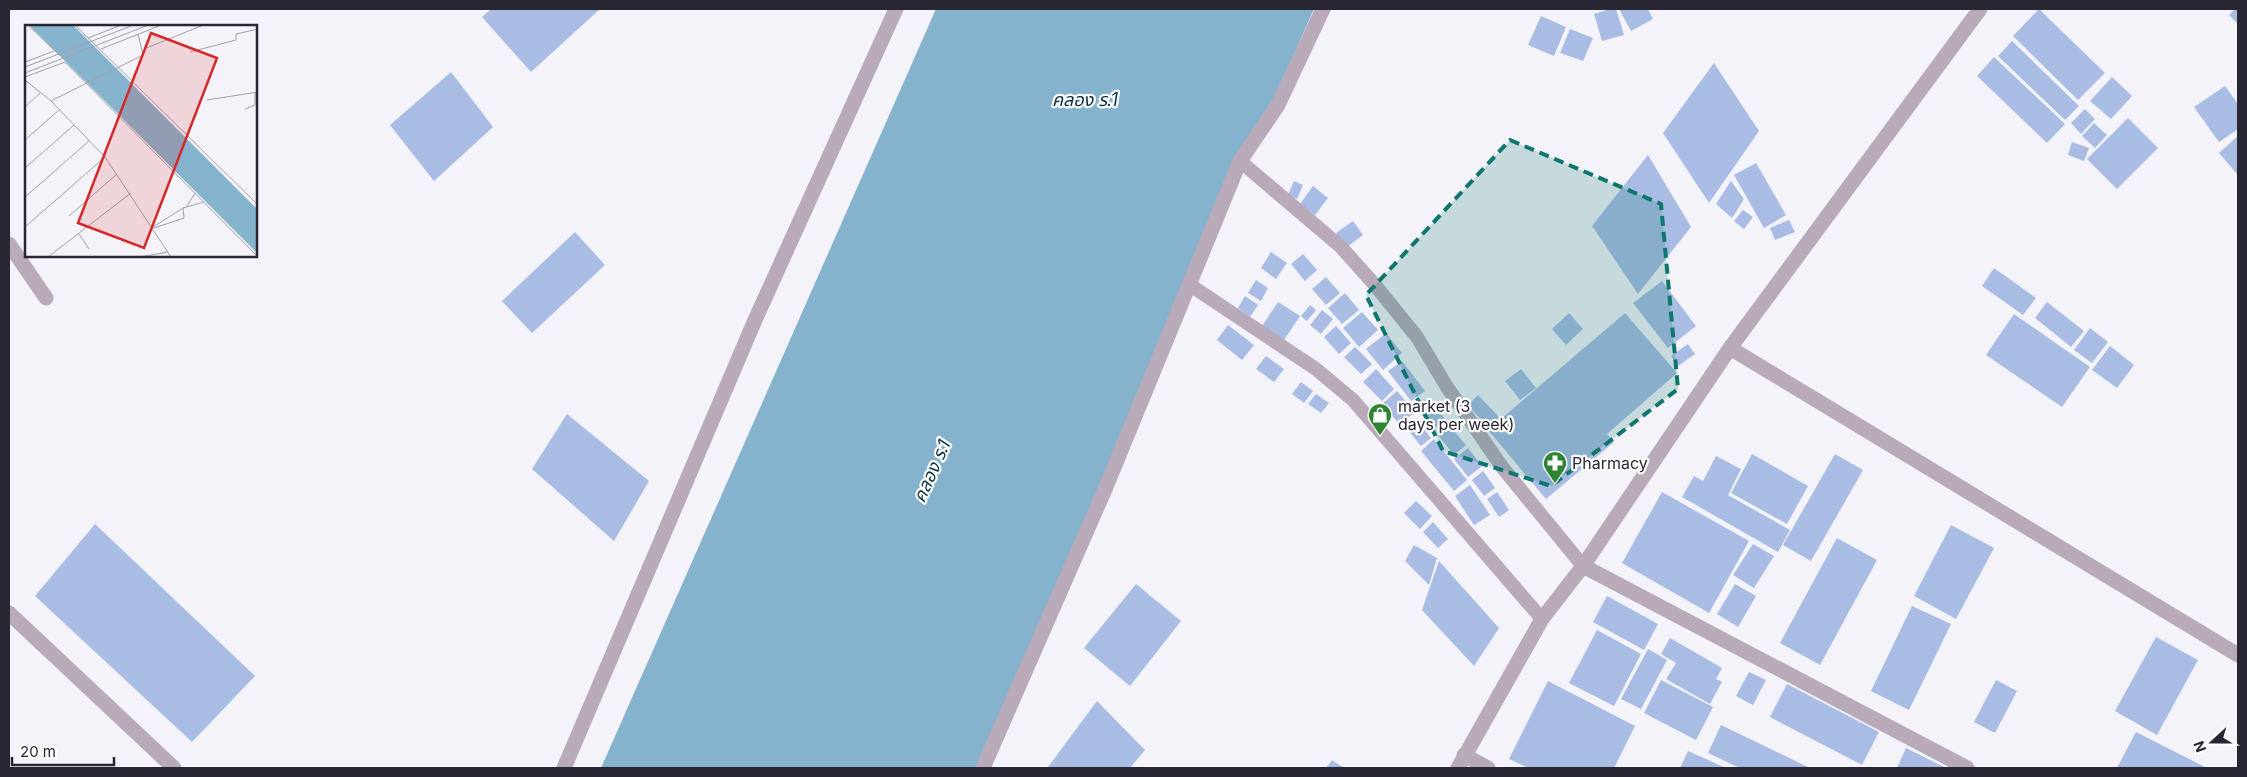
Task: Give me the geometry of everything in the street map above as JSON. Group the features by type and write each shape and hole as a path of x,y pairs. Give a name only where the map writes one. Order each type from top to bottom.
{"street":[{"path":"564,768 755,320 896,9"},
{"path":"983,768 1106,487 1240,161 1278,105 1323,9"},
{"path":"1488,768 1460,762 1521,659 1542,619 1583,566 1730,348 1980,9"},
{"path":"9,244 46,298"},
{"path":"1730,348 2238,655"},
{"path":"1583,566 1967,768"},
{"path":"9,613 174,768"}],"lane":[{"path":"1240,161 1341,247 1375,285 1417,336 1447,387 1502,467 1583,566"},
{"path":"1190,285 1316,369 1353,400 1542,619"}],"highlighted area":[{"path":"1510,140 1661,204 1678,389 1551,486 1443,451 1366,295"}],"water":[{"name":"คลอง ร.1","path":"936,9 1314,9 977,768 601,768"}],"building":[{"path":"491,9 600,9 531,72 482,17"},
{"path":"1616,9 1624,35 1602,41 1594,14"},
{"path":"1619,9 1648,9 1653,19 1631,31"},
{"path":"2039,9 2105,73 2078,100 2013,36"},
{"path":"2235,9 2238,9 2238,24 2229,15"},
{"path":"1541,16 1566,27 1554,56 1528,45"},
{"path":"1570,29 1593,38 1583,61 1560,53"},
{"path":"2012,41 2079,106 2065,120 1998,56"},
{"path":"1994,57 2065,124 2047,143 1977,76"},
{"path":"1714,63 1759,131 1709,203 1663,133"},
{"path":"451,72 493,127 434,181 390,125"},
{"path":"2112,77 2132,96 2111,119 2090,101"},
{"path":"2225,86 2238,104 2238,129 2219,142 2194,107"},
{"path":"2085,109 2095,119 2081,134 2071,123"},
{"path":"2128,118 2158,148 2117,189 2087,159"},
{"path":"2094,123 2107,135 2095,148 2082,136"},
{"path":"2238,136 2238,175 2219,153"},
{"path":"2072,142 2089,148 2084,161 2068,155"},
{"path":"1648,155 1691,227 1638,294 1592,226"},
{"path":"1756,163 1786,215 1764,228 1734,175"},
{"path":"1294,181 1303,185 1297,199 1288,195"},
{"path":"1731,181 1744,199 1732,218 1716,204"},
{"path":"1313,186 1328,198 1315,215 1300,204"},
{"path":"1743,210 1753,217 1744,229 1734,221"},
{"path":"1789,220 1795,232 1775,240 1770,228"},
{"path":"1353,221 1363,235 1347,247 1336,233"},
{"path":"575,232 605,265 532,333 502,301"},
{"path":"1271,252 1287,263 1276,279 1261,268"},
{"path":"1303,254 1317,270 1305,281 1291,264"},
{"path":"1994,268 2036,298 2023,315 1982,286"},
{"path":"1326,277 1340,293 1326,305 1312,289"},
{"path":"1256,280 1268,288 1261,301 1248,293"},
{"path":"1662,281 1696,326 1668,348 1633,303"},
{"path":"1345,293 1359,310 1342,324 1328,308"},
{"path":"1245,296 1258,305 1250,317 1238,308"},
{"path":"1278,302 1300,316 1284,340 1262,326"},
{"path":"2047,302 2084,331 2071,347 2035,318"},
{"path":"1310,305 1316,310 1307,321 1301,316"},
{"path":"1322,310 1333,319 1321,334 1310,325"},
{"path":"1362,312 1378,330 1359,347 1343,328"},
{"path":"1569,313 1583,329 1566,345 1552,329"},
{"path":"1625,313 1677,373 1607,434 1614,442 1546,499 1488,430"},
{"path":"2014,314 2090,367 2062,407 1986,355"},
{"path":"1228,325 1254,345 1242,360 1217,340"},
{"path":"1336,326 1351,343 1339,354 1324,337"},
{"path":"2090,328 2108,342 2092,363 2074,350"},
{"path":"1386,333 1402,353 1383,370 1366,349"},
{"path":"1688,344 1695,354 1678,366 1671,356"},
{"path":"2110,346 2134,365 2117,388 2092,370"},
{"path":"1355,347 1372,364 1361,374 1344,357"},
{"path":"1266,356 1284,369 1274,382 1256,369"},
{"path":"1402,361 1425,391 1411,401 1388,371"},
{"path":"1376,369 1394,389 1382,401 1363,382"},
{"path":"1521,369 1536,388 1520,400 1505,381"},
{"path":"1301,382 1313,391 1304,403 1292,394"},
{"path":"1397,391 1415,412 1400,425 1382,404"},
{"path":"1316,394 1329,403 1321,413 1308,404"},
{"path":"1478,395 1500,418 1488,428 1468,405"},
{"path":"1430,397 1446,421 1432,430 1416,406"},
{"path":"567,414 649,481 614,541 532,469"},
{"path":"1416,419 1431,438 1421,446 1406,428"},
{"path":"1448,424 1466,445 1454,455 1437,434"},
{"path":"1434,439 1467,480 1454,491 1421,451"},
{"path":"1468,448 1482,466 1468,477 1454,459"},
{"path":"1752,454 1808,486 1787,524 1731,493"},
{"path":"1835,454 1863,470 1811,561 1783,545"},
{"path":"1716,456 1741,469 1728,495 1790,530 1778,552 1682,497 1694,476 1703,481"},
{"path":"1483,471 1495,488 1484,496 1472,480"},
{"path":"1470,485 1490,515 1474,525 1455,496"},
{"path":"1497,492 1509,510 1499,517 1487,499"},
{"path":"1662,492 1749,541 1709,613 1622,563"},
{"path":"1416,501 1432,516 1420,529 1404,513"},
{"path":"1433,522 1448,539 1438,548 1423,532"},
{"path":"95,524 255,676 192,742 35,596"},
{"path":"1951,525 1994,548 1956,619 1914,596"},
{"path":"1837,538 1877,560 1820,665 1780,643"},
{"path":"1753,544 1774,556 1754,588 1733,575"},
{"path":"1414,545 1437,558 1429,585 1405,561"},
{"path":"1439,561 1499,628 1474,666 1422,610"},
{"path":"1136,584 1181,621 1130,686 1084,648"},
{"path":"1735,584 1756,596 1738,627 1717,614"},
{"path":"1607,596 1658,624 1644,650 1593,622"},
{"path":"1912,606 1951,624 1909,710 1871,691"},
{"path":"1597,630 1641,654 1614,706 1569,683"},
{"path":"2156,637 2198,660 2157,735 2115,711"},
{"path":"1670,638 1722,668 1716,679 1722,682 1710,704 1666,679 1676,663 1661,654"},
{"path":"1648,649 1667,660 1641,709 1621,699"},
{"path":"1749,672 1766,680 1753,705 1736,696"},
{"path":"1661,680 1713,707 1696,740 1644,713"},
{"path":"1996,680 2017,691 1995,733 1974,722"},
{"path":"1548,681 1635,726 1614,768 1528,768 1509,759"},
{"path":"1787,684 1879,732 1862,765 1770,717"},
{"path":"1097,701 1145,750 1130,768 1048,767"},
{"path":"1721,725 1810,768 1740,768 1708,753"},
{"path":"2136,732 2207,768 2117,768"},
{"path":"1906,748 1946,768 1897,768"},
{"path":"1688,751 1726,768 1680,768"},
{"path":"1332,760 1344,768 1326,768"}],"place":[{"name":"market (3 days per week)","path":"1380,436"},
{"name":"Pharmacy","path":"1555,484"}]}
